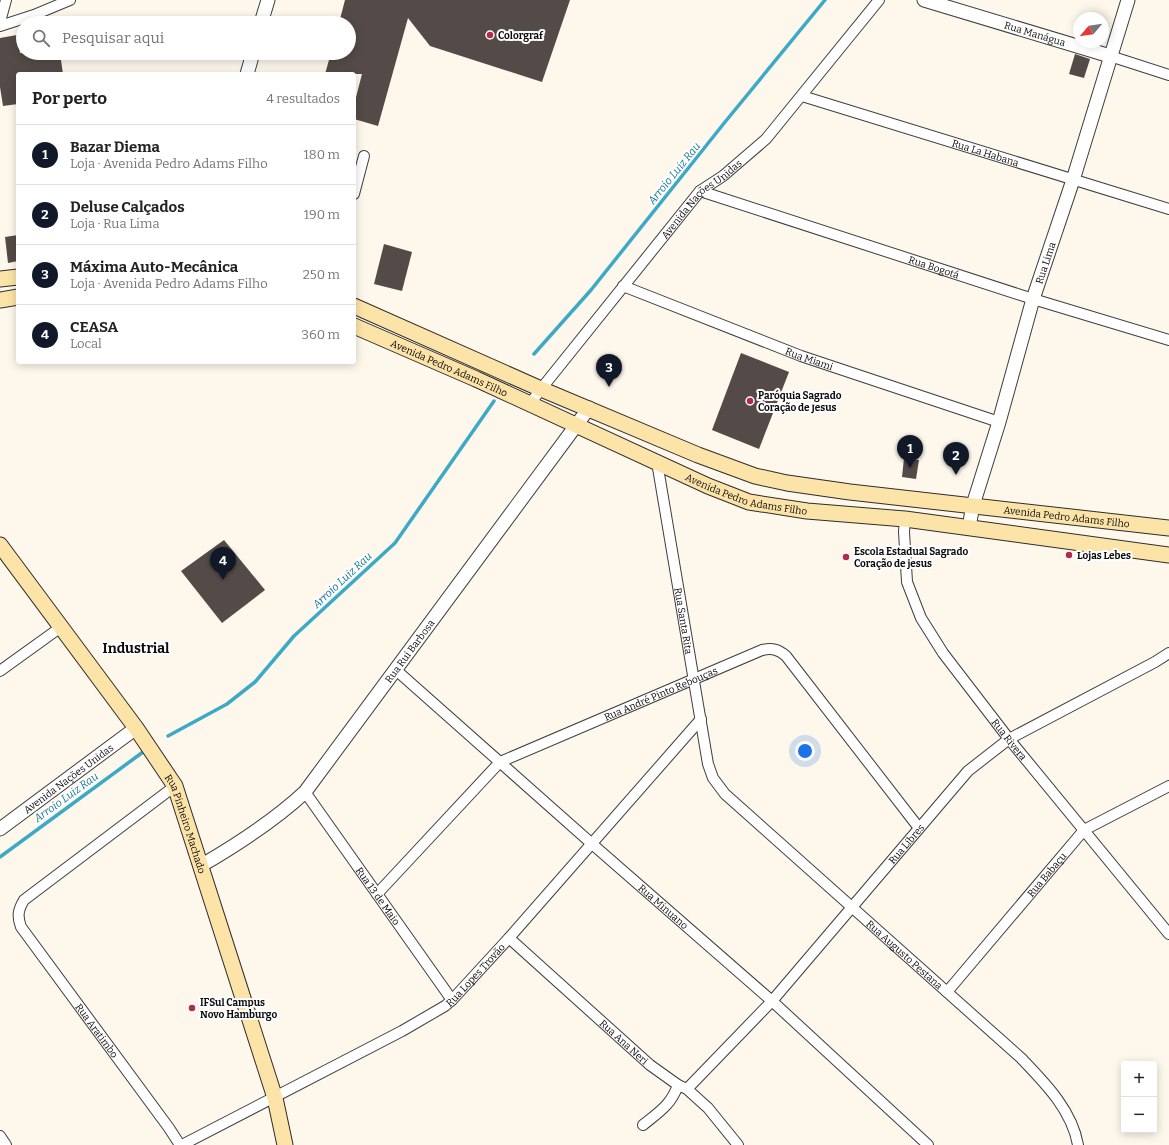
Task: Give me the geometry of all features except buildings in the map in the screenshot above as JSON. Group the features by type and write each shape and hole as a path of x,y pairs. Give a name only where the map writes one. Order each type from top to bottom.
{"main road":[{"path":"0,279 16,277"},
{"path":"0,300 16,297"},
{"name":"Avenida Pedro Adams Filho","path":"356,307 541,389 698,455 755,476 787,484 1169,528"},
{"name":"Avenida Pedro Adams Filho","path":"356,327 577,425 708,486 749,502 807,511 905,519 1169,553"},
{"path":"437,362 444,346"},
{"path":"1088,543 1092,520"},
{"name":"Rua Pinheiro Machado","path":"0,545 136,728 175,786 202,865 275,1098 285,1145"}],"street":[{"path":"0,22 6,0"},
{"path":"31,16 70,0"},
{"path":"264,16 268,0"},
{"name":"Avenida Nações Unidas","path":"530,404 700,191 723,176 766,139 879,0"},
{"name":"Rua Manágua","path":"924,0 1169,75"},
{"name":"Rua Lima","path":"969,527 973,506 999,422 1033,299 1073,180 1128,0"},
{"path":"0,26 16,21"},
{"path":"248,72 251,60"},
{"name":"Rua La Habana","path":"802,96 1169,209"},
{"path":"356,186 364,156"},
{"name":"Rua Bogotá","path":"700,191 1033,299 1169,340"},
{"name":"Rua Miami","path":"623,286 801,356 999,422"},
{"name":"Rua Rui Barbosa","path":"202,865 232,848 264,826 289,807 305,792 589,408"},
{"name":"Rua Santa Rita","path":"657,462 708,764 713,778"},
{"name":"Rua Rivera","path":"905,519 904,532 907,582 920,618 943,653 1009,739 1168,932"},
{"path":"0,671 61,627"},
{"name":"Rua André Pinto Rebouças","path":"377,894 500,762 762,650 773,648 786,656 919,828"},
{"name":"Rua Libres","path":"643,1125 666,1106 682,1087 772,1000 853,908 968,771 1009,739 1155,662 1169,653"},
{"name":"Rua Minuano","path":"396,670 591,844 772,1000 928,1145"},
{"name":"Rua Lopes Trovão","path":"181,1145 275,1098 402,1031 445,1006 509,938 701,719"},
{"name":"Avenida Nações Unidas","path":"0,829 136,728"},
{"name":"Rua Augusto Pestana","path":"713,778 725,794 1021,1058 1041,1079 1064,1109 1071,1121 1078,1145"},
{"name":"Rua Aratimbo","path":"175,786 24,900 18,913 21,927 181,1145"},
{"name":"Rua Babaçu","path":"947,992 1084,830 1169,786"},
{"name":"Rua 13 de Maio","path":"305,792 452,1000"},
{"name":"Rua Ana Neri","path":"509,938 650,1065 682,1087 708,1108 738,1145"},
{"path":"0,1136 6,1145"}],"waterway":[{"name":"Arroio Luiz Rau","path":"534,354 591,290 725,122 825,0"},
{"name":"Arroio Luiz Rau","path":"168,736 227,704 255,682 294,636 395,543 494,401"},
{"name":"Arroio Luiz Rau","path":"0,857 143,752"}],"place":[{"name":"Colorgraf","path":"490,35"},
{"name":"Máxima Auto-Mecânica","path":"609,387"},
{"name":"Paróquia Sagrado Coração de Jesus","path":"750,401"},
{"name":"Bazar Diema","path":"910,468"},
{"name":"Deluse Calçados","path":"956,475"},
{"name":"Lojas Lebes","path":"1069,555"},
{"name":"Escola Estadual Sagrado Coração de jesus","path":"846,557"},
{"name":"CEASA","path":"223,580"},
{"name":"IFSul Campus Novo Hamburgo","path":"192,1008"}],"district":[{"name":"Industrial","path":"136,648"}]}
